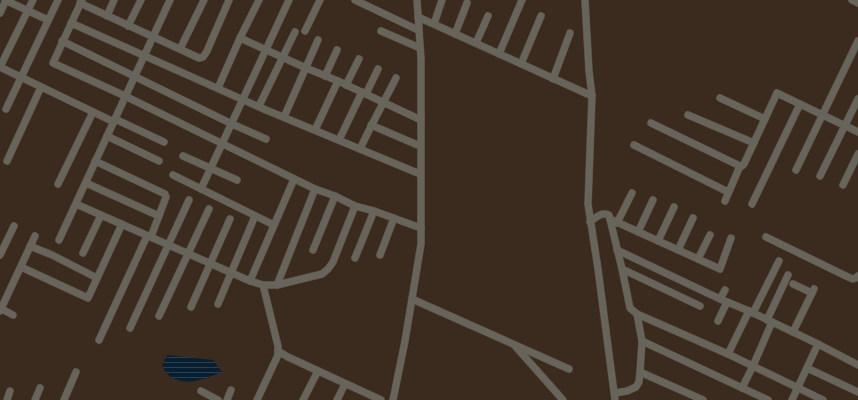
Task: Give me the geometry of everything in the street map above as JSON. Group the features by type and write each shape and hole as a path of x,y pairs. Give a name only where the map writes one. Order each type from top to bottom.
{"street":[{"path":"0,13 6,0 48,20"},
{"path":"33,0 0,67 93,112 164,142"},
{"path":"6,109 58,0"},
{"path":"107,16 114,0"},
{"path":"128,26 141,0"},
{"path":"59,240 170,0"},
{"path":"180,49 204,0"},
{"path":"229,0 207,51 203,57 199,58 128,26 81,2 53,63 126,96 315,189 335,196 355,206 374,211 421,228"},
{"path":"218,88 259,0"},
{"path":"201,189 289,0"},
{"path":"305,31 320,0"},
{"path":"354,0 418,30"},
{"path":"393,400 405,342 421,244 420,48 416,0"},
{"path":"434,24 442,0"},
{"path":"499,54 522,0"},
{"path":"586,0 589,71 592,96 588,204 615,397 636,387 639,382 642,341 637,314"},
{"path":"852,0 858,3"},
{"path":"455,34 467,3"},
{"path":"476,43 488,16"},
{"path":"521,64 541,16"},
{"path":"418,17 592,96"},
{"path":"72,23 242,99 420,174"},
{"path":"381,31 420,48"},
{"path":"259,106 295,32"},
{"path":"553,79 570,33"},
{"path":"240,38 338,81 420,120"},
{"path":"284,117 318,40"},
{"path":"62,41 232,124 266,139"},
{"path":"796,170 858,41"},
{"path":"325,76 337,50"},
{"path":"346,85 359,59"},
{"path":"339,140 378,69"},
{"path":"360,149 396,78"},
{"path":"315,130 338,81"},
{"path":"7,161 41,87"},
{"path":"724,201 740,166 744,164 777,93 858,132"},
{"path":"720,98 765,119"},
{"path":"820,176 858,98"},
{"path":"752,204 800,104"},
{"path":"58,184 93,112"},
{"path":"688,115 754,143"},
{"path":"651,123 740,166"},
{"path":"371,125 420,146"},
{"path":"107,136 159,161"},
{"path":"634,145 728,192"},
{"path":"843,185 858,154"},
{"path":"183,156 237,180"},
{"path":"96,161 165,194 166,196 159,216 99,340"},
{"path":"173,175 274,225"},
{"path":"250,281 294,178"},
{"path":"86,183 159,216"},
{"path":"277,285 315,189"},
{"path":"617,223 632,193"},
{"path":"312,250 335,196"},
{"path":"130,328 189,200"},
{"path":"638,232 653,200"},
{"path":"76,204 210,264 263,285 277,285 322,274 328,269 333,262 355,206"},
{"path":"658,241 674,207"},
{"path":"159,316 209,210"},
{"path":"355,258 374,211"},
{"path":"82,253 101,215"},
{"path":"590,222 598,215 609,215 630,308 637,314 728,354 823,400"},
{"path":"218,304 255,216"},
{"path":"380,255 394,218"},
{"path":"678,250 693,218"},
{"path":"191,307 230,219"},
{"path":"610,219 720,269 730,238"},
{"path":"20,267 88,298 122,224"},
{"path":"0,255 14,226"},
{"path":"698,259 710,235"},
{"path":"13,315 0,310 35,236"},
{"path":"766,237 852,279 858,276"},
{"path":"30,246 97,278"},
{"path":"617,250 724,301 770,321 858,365"},
{"path":"728,354 779,262"},
{"path":"622,268 700,306"},
{"path":"742,388 753,366 788,275"},
{"path":"793,284 813,291 793,332"},
{"path":"258,400 278,355 278,346 263,285"},
{"path":"718,321 724,301 725,290"},
{"path":"412,299 569,370"},
{"path":"642,341 768,400"},
{"path":"792,400 818,344"},
{"path":"515,345 563,400"},
{"path":"278,351 288,358 345,384 368,397 381,400"},
{"path":"807,368 858,392"},
{"path":"303,400 318,371"},
{"path":"64,400 76,372"},
{"path":"640,372 703,400"},
{"path":"337,400 345,384"},
{"path":"35,400 40,388"},
{"path":"227,400 231,390"},
{"path":"7,400 10,391"},
{"path":"201,391 218,400"}],"water":[{"path":"167,355 213,360 222,372 196,381 189,382 176,380 167,374 162,366"}]}
